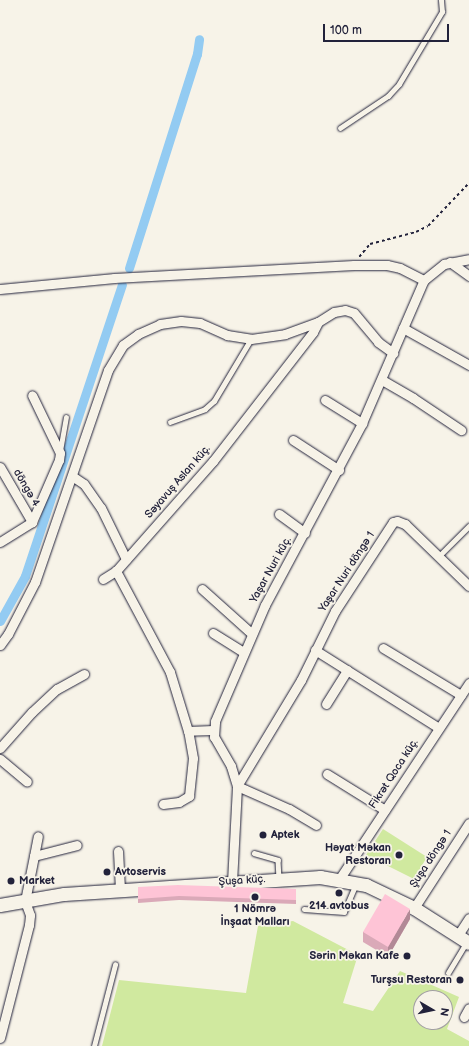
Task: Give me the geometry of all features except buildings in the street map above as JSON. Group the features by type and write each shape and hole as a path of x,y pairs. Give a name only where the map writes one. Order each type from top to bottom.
{"street":[{"path":"0,289 120,277 354,265 400,268 424,280 437,268 450,262 469,260"},
{"path":"450,262 469,276"},
{"name":"Yaşar Nuri küç.","path":"213,730 243,652 339,470 362,423 382,380 424,280"},
{"name":"Səyavuş Aslan küç.","path":"103,579 116,571 213,461 313,332 318,322 334,312 345,310 354,313 378,342 393,353"},
{"path":"0,645 35,582 108,370 123,345 138,334 160,324 181,321 200,323 226,336 251,339 286,334 318,322"},
{"path":"403,328 469,365"},
{"path":"382,380 414,398 461,430"},
{"path":"0,542 32,522 60,453 32,395"},
{"path":"325,400 362,423"},
{"path":"293,440 339,470"},
{"name":"döngə 4","path":"0,467 32,522"},
{"path":"72,476 84,484 101,508 126,559"},
{"path":"279,514 305,533"},
{"name":"Yaşar Nuri döngə 1","path":"237,786 301,680 334,611 393,522 405,524 469,586"},
{"path":"116,571 170,672 188,731 193,758 189,796 179,802 163,804"},
{"path":"202,589 252,633"},
{"path":"213,633 243,652"},
{"path":"382,648 461,695"},
{"path":"315,650 439,728"},
{"path":"326,704 347,670"},
{"path":"0,748 32,712 57,689 84,674"},
{"name":"Fikrət Qoca küç.","path":"340,878 469,683"},
{"path":"188,731 213,730 231,766 237,786 232,882"},
{"path":"0,760 27,782"},
{"path":"327,774 385,810"},
{"path":"237,786 289,809 316,826"},
{"name":"Şuşa döngə 1","path":"414,908 469,823"},
{"path":"0,1038 29,925 30,915 25,901 38,836"},
{"path":"34,856 77,845"},
{"path":"118,851 120,889"},
{"name":"Şuşa küç.","path":"0,905 64,894 120,889 279,879 340,878 356,882 414,908 465,940"},
{"path":"465,940 469,918"},
{"path":"464,1017 469,1008"}],"lane":[{"path":"340,128 388,96 399,84 442,12 441,0"},
{"path":"170,422 205,409 214,401 251,339"},
{"path":"60,453 66,418"},
{"path":"438,557 469,526"},
{"path":"254,853 278,860 279,879"},
{"path":"304,909 344,912 356,882"},
{"path":"448,973 465,940"},
{"path":"94,1046 115,965"}],"path":[{"path":"354,265 370,244 416,232 428,226 469,183"}],"green space":[{"path":"383,829 427,857 414,879 366,855"},
{"path":"293,921 358,955 343,1003 373,1011 400,971 443,990 413,990 413,1030 449,1030 469,1041 469,1046 102,1046 119,980 246,993 258,926"},
{"path":"453,994 459,997 453,1013"}],"waterway":[{"path":"129,268 197,54 199,39"},
{"path":"0,621 25,576 122,285"}],"place":[{"name":"Aptek","path":"263,835"},
{"name":"Həyat Məkan Restoran","path":"399,855"},
{"name":"Avtoservis","path":"107,872"},
{"name":"Market","path":"11,881"},
{"name":"214 avtobus","path":"339,893"},
{"name":"1 Nömrə İnşaat Malları","path":"255,897"},
{"name":"Sərin Məkan Kafe","path":"407,956"},
{"name":"Turşsu Restoran","path":"460,980"}]}
